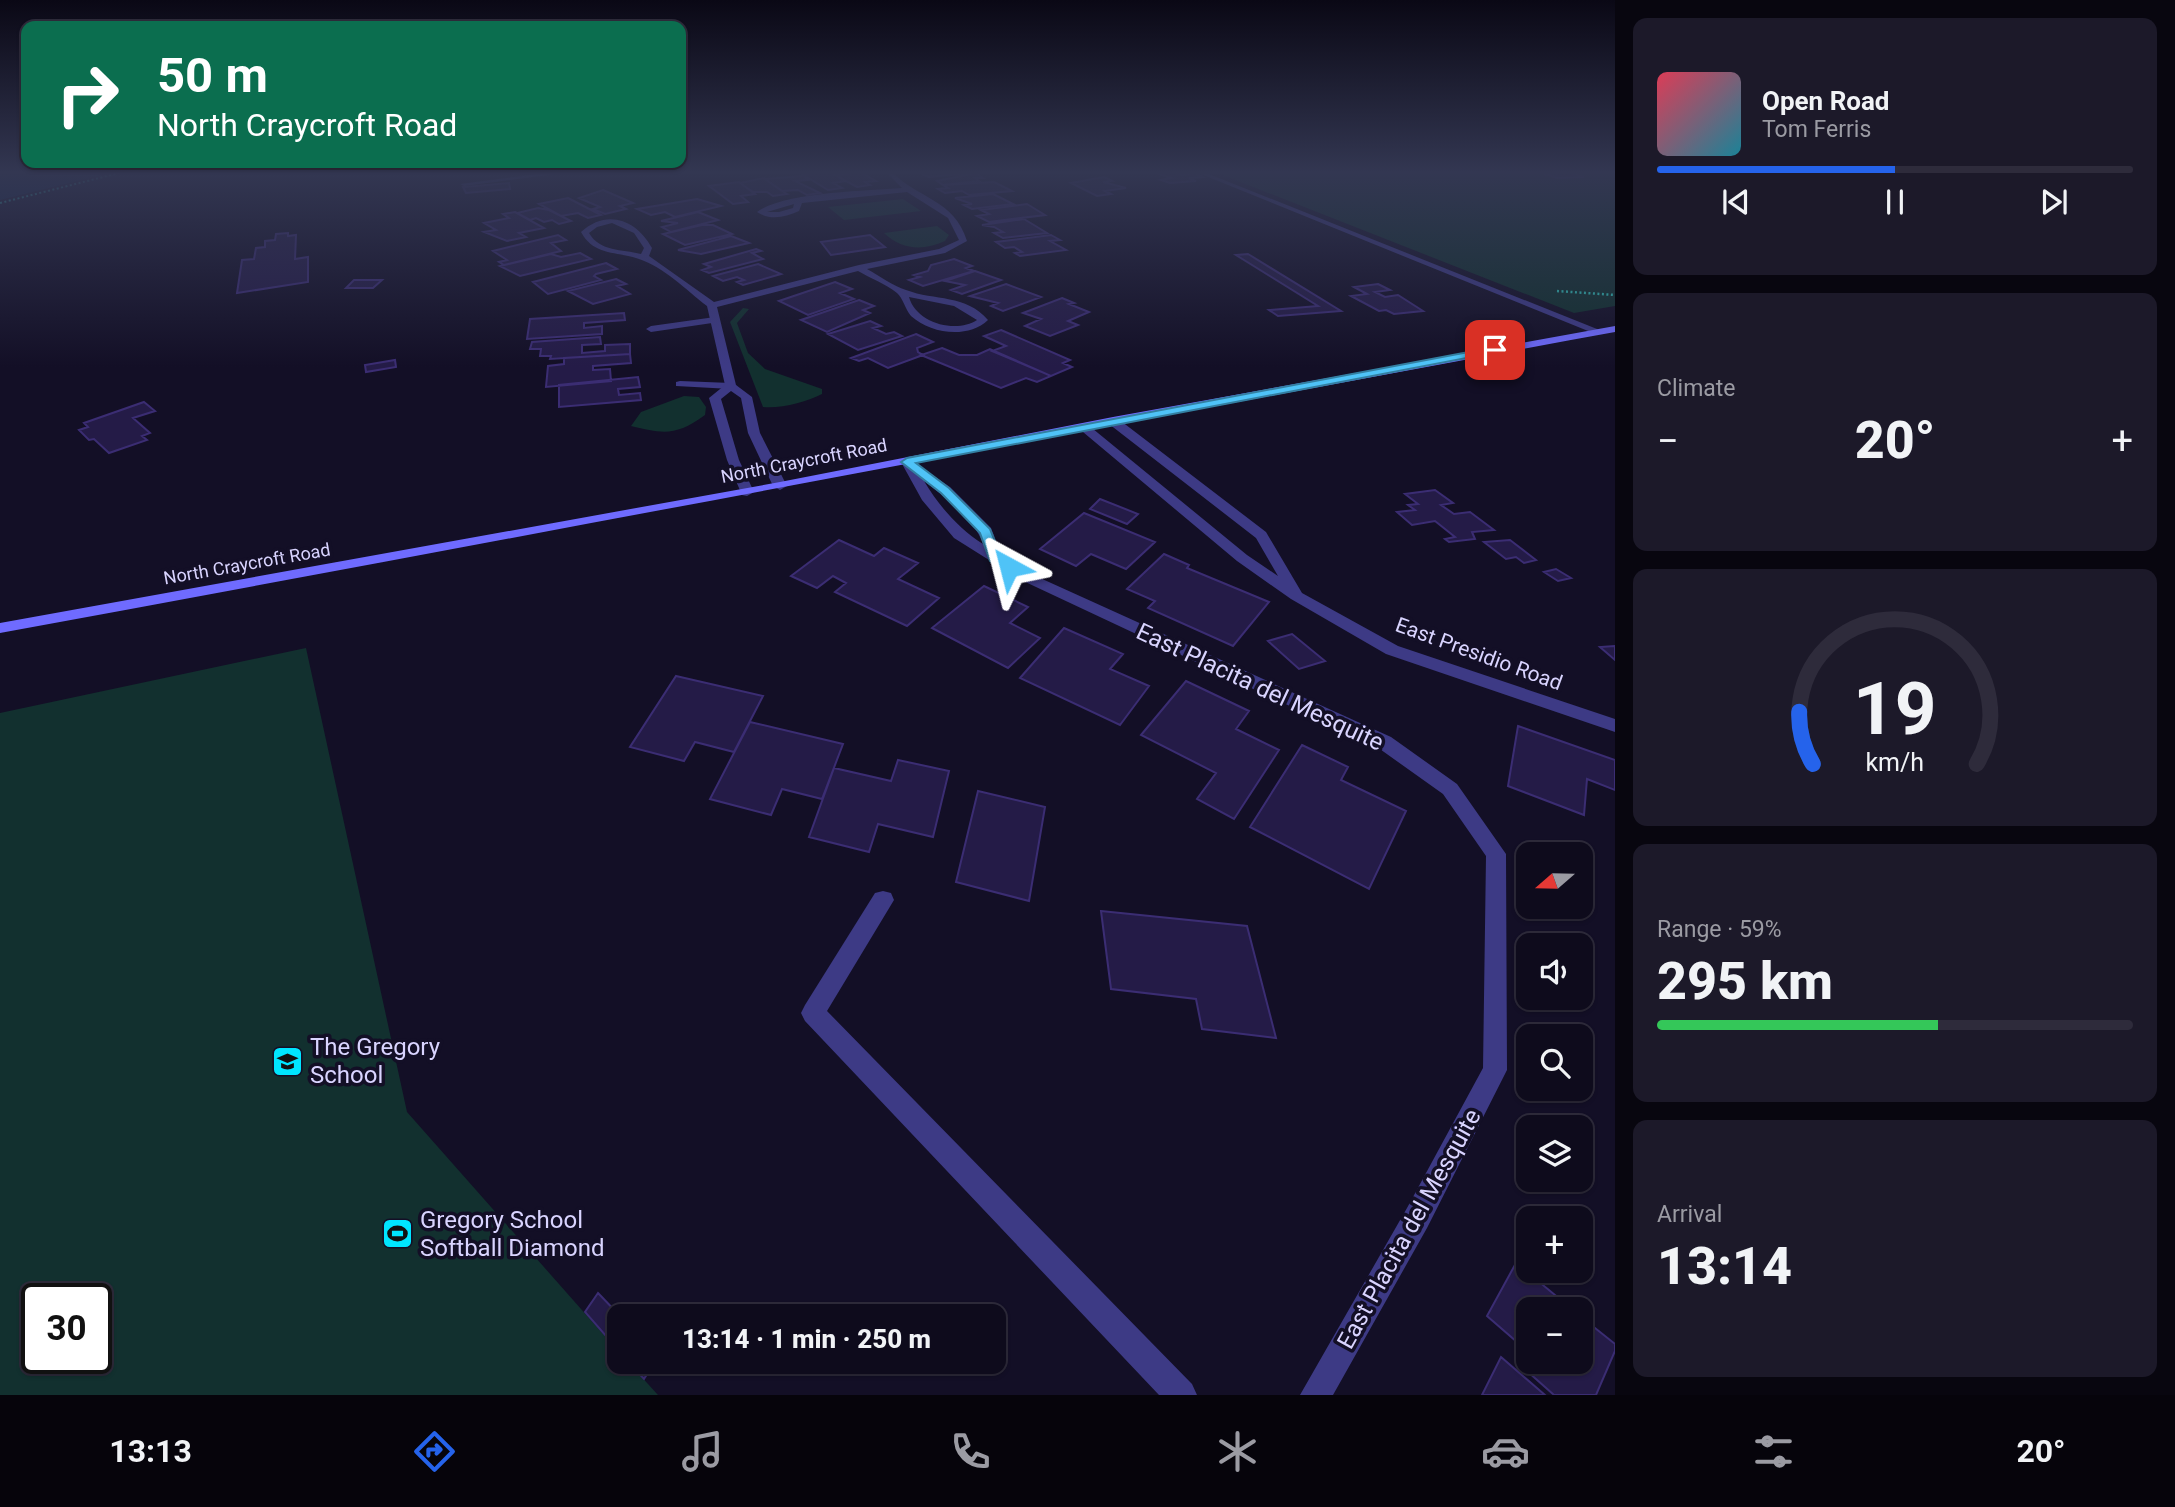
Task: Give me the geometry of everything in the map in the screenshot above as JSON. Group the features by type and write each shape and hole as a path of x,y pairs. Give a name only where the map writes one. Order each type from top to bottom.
{"main road":[{"name":"North Craycroft Road","path":"0,628 780,486 1615,328"}],"street":[{"path":"587,237 600,248 644,257 712,305 731,386"},
{"path":"643,237 648,248 644,257"},
{"path":"712,305 859,268 942,251 963,241 962,237"},
{"path":"1362,237 1597,331"},
{"path":"859,268 904,293 961,306 979,314 983,320 978,325 958,330 935,326 907,304 904,293"},
{"path":"651,329 715,320"},
{"path":"680,384 731,386 746,397 754,433 780,486"},
{"path":"731,386 715,398 733,460 747,492"},
{"path":"1113,421 1261,535 1275,554 1296,596"},
{"name":"East Presidio Road","path":"1083,427 1242,558 1296,596 1392,650 1615,726"},
{"path":"907,462 945,490 986,531 995,558"},
{"name":"East Placita del Mesquite","path":"907,462 927,497 959,535 1024,576 1384,742 1450,789 1496,853 1495,1070 1417,1218 1317,1395"},
{"path":"883,900 813,1013 1181,1395"}],"green space":[{"path":"889,237 948,237 945,241 921,247 905,246"},
{"path":"1381,237 1615,237 1615,306 1574,313"},
{"path":"743,308 749,309 737,323 748,353 765,369 822,389 822,394 793,404 763,407 730,322"},
{"path":"684,396 699,397 706,407 705,415 678,430 661,432 631,426 641,412"},
{"name":"The Gregory School","path":"306,648 407,1112 607,1338 607,1374 639,1374 658,1395 0,1395 0,713"}],"building":[{"path":"275,237 296,237 295,259 308,257 308,282 237,293 242,260 254,259 256,248 265,247 265,241 275,240"},
{"path":"497,237 526,237 507,241"},
{"path":"549,237 566,240 551,243 561,251 504,265 499,262 507,260 493,251"},
{"path":"669,237 719,237 685,245"},
{"path":"727,237 749,243 701,254 678,250"},
{"path":"873,237 885,247 831,255 821,242"},
{"path":"1055,237 1060,240 1050,241 1066,250 1020,256 1015,253 1022,252 1014,247 1005,248 996,242"},
{"path":"756,249 761,251 752,253 763,259 709,273 702,270 711,267 704,264"},
{"path":"580,253 591,259 520,276 500,266 551,254 561,257"},
{"path":"1248,254 1341,311 1278,316 1269,310 1318,306 1236,255"},
{"path":"954,259 972,266 966,268 974,271 923,286 909,280 920,277 914,275 928,271 931,265"},
{"path":"606,263 617,269 594,276 601,280 548,294 533,282"},
{"path":"758,264 781,274 743,285 737,282 744,280 737,277 723,281 713,276"},
{"path":"975,271 1001,280 962,294 951,290 965,285 945,281"},
{"path":"616,279 626,284 617,286 630,294 593,304 568,291"},
{"path":"354,280 382,280 373,288 346,288"},
{"path":"835,282 852,289 840,293 854,299 808,315 779,301"},
{"path":"1006,284 1041,297 1003,311 991,306 998,303 970,296"},
{"path":"1378,284 1390,290 1375,292 1385,297 1398,295 1423,311 1394,314 1386,310 1379,311 1351,296 1367,294 1354,287"},
{"path":"1062,298 1074,303 1069,304 1089,312 1068,321 1078,325 1050,336 1025,326 1041,319 1023,313"},
{"path":"859,300 874,306 863,310 870,313 827,332 801,320"},
{"path":"624,313 625,320 584,323 584,328 602,326 602,334 527,339 530,319"},
{"path":"870,321 881,326 873,328 886,334 894,332 902,336 858,350 828,334"},
{"path":"1001,330 1070,360 1063,363 1072,367 1051,376 992,351 1006,346 984,336"},
{"path":"916,334 933,342 917,348 923,355 888,368 868,358 859,361 851,358"},
{"path":"600,337 601,344 582,345 582,353 605,351 605,345 630,344 630,354 550,359 551,356 540,356 541,349 530,349 532,342"},
{"path":"942,348 959,355 977,355 990,349 1051,376 1037,382 1026,378 1001,388 921,355"},
{"path":"630,354 631,363 593,366 593,370 610,369 611,381 546,387 548,366 564,364 564,358"},
{"path":"395,360 396,367 366,372 365,365"},
{"path":"638,377 640,387 618,389 619,395 640,393 641,400 559,407 559,385"},
{"path":"144,402 155,411 133,418 150,433 142,436 147,440 109,453 79,430 88,427 84,423"},
{"path":"1435,490 1453,503 1441,505 1454,514 1470,512 1494,530 1472,532 1475,539 1449,542 1445,539 1455,537 1435,521 1412,525 1397,512 1415,510 1408,505 1418,504 1405,494"},
{"path":"1100,499 1138,514 1127,524 1090,509"},
{"path":"1084,513 1155,542 1126,569 1091,554 1076,566 1040,549"},
{"path":"839,540 874,556 884,548 918,563 898,579 939,598 907,626 835,592 846,583 833,576 817,588 791,576"},
{"path":"1510,540 1536,560 1524,563 1516,557 1506,559 1484,542"},
{"path":"1164,554 1189,565 1187,568 1269,602 1233,646 1148,608 1155,601 1127,589"},
{"path":"1556,569 1571,578 1558,581 1544,572"},
{"path":"984,586 1028,607 1010,623 1040,638 1008,668 932,628"},
{"path":"1064,628 1123,654 1110,669 1149,686 1120,725 1020,678"},
{"path":"1292,634 1325,661 1299,669 1268,641"},
{"path":"1615,646 1615,660 1600,647"},
{"path":"676,676 763,696 734,752 695,742 684,761 630,747"},
{"path":"1186,681 1249,711 1236,729 1279,750 1234,819 1197,799 1216,773 1141,735"},
{"path":"750,722 843,744 822,799 782,789 771,815 710,799"},
{"path":"1518,726 1615,760 1615,790 1587,779 1584,815 1508,786"},
{"path":"1302,745 1348,767 1341,780 1406,811 1369,889 1250,827"},
{"path":"898,760 949,771 933,837 878,824 869,852 809,837 834,768 891,781"},
{"path":"978,791 1045,807 1029,901 956,882"},
{"path":"1101,911 1247,926 1276,1038 1202,1029 1196,999 1111,989"},
{"path":"1516,1263 1516,1283 1540,1283 1557,1297 1516,1297 1516,1341 1487,1316"},
{"path":"598,1293 609,1304 607,1337 585,1312"},
{"path":"1593,1326 1615,1344 1615,1351 1596,1395 1554,1395 1530,1374 1593,1374"},
{"path":"1501,1357 1516,1370 1516,1374 1521,1374 1545,1395 1482,1395"}],"place":[{"name":"The Gregory School","path":"287,1061"},
{"name":"Gregory School Softball Diamond","path":"397,1234"}],"route":[{"path":"1009,567 995,558 986,531 945,490 907,462 1495,350"}]}
